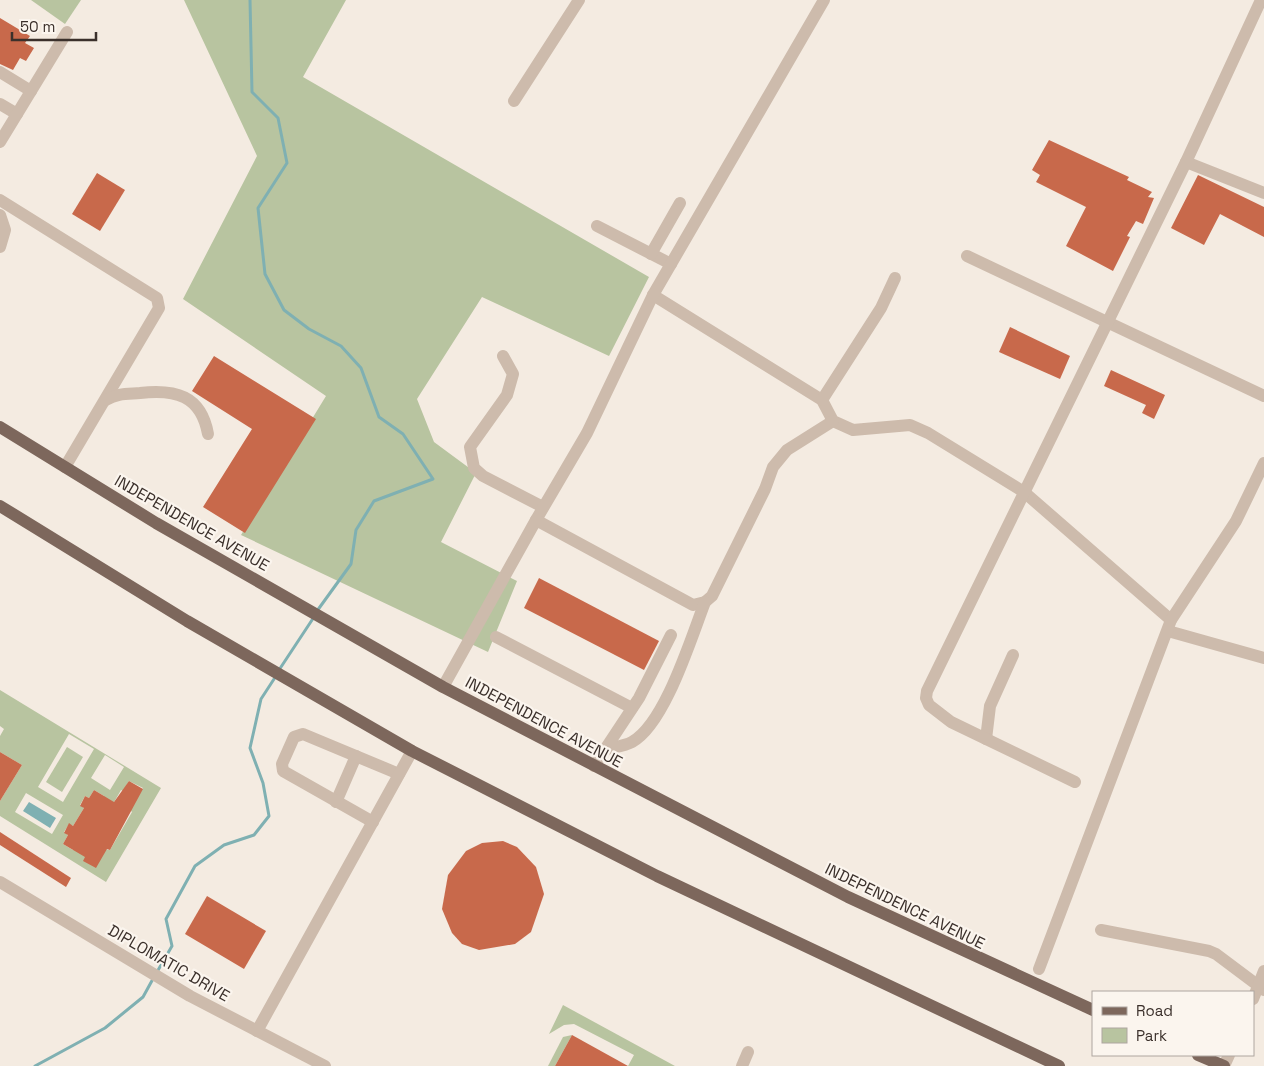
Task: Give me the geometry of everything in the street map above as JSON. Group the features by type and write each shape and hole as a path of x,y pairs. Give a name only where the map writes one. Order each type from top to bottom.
{"main road":[{"name":"INDEPENDENCE AVENUE","path":"0,427 156,523 443,687 848,898 1092,1010"},
{"path":"0,506 187,622 412,751 657,876 1059,1066"},
{"path":"1200,1056 1224,1066"}],"street":[{"path":"514,100 579,0"},
{"path":"443,687 543,507 587,433 653,295 824,0"},
{"path":"1075,782 951,722 933,709 926,698 927,691 1186,162 1261,0"},
{"path":"0,142 67,32"},
{"path":"0,72 31,91"},
{"path":"0,104 17,114"},
{"path":"1186,162 1264,193"},
{"path":"0,200 157,298 159,308 66,467"},
{"path":"651,254 680,203"},
{"path":"0,215 5,230 0,247"},
{"path":"598,226 671,264"},
{"path":"967,256 1264,396"},
{"path":"822,400 881,308 895,278"},
{"path":"653,295 822,400 833,422 853,430 910,425 928,433 1024,492 1169,625 1264,658"},
{"path":"503,356 513,374 507,395 470,447 474,468 483,476 543,507"},
{"path":"106,400 121,394 150,391 180,394 195,405 205,418 208,434"},
{"path":"606,749 632,743 649,728 669,693 706,602 712,596 765,489 773,467 787,450 833,422"},
{"path":"1039,970 1169,625 1236,521 1264,463"},
{"path":"536,520 693,605 706,602"},
{"path":"594,766 632,708 671,636"},
{"path":"496,637 632,708"},
{"path":"986,739 990,706 1013,655"},
{"path":"373,822 287,775 281,768 294,737 303,734 399,774"},
{"path":"257,1031 412,751"},
{"path":"336,802 356,756"},
{"name":"DIPLOMATIC DRIVE","path":"0,882 190,996 325,1066"},
{"path":"1101,930 1209,951 1216,954 1258,992 1264,971"},
{"path":"742,1066 748,1052"}],"green space":[{"path":"31,0 81,0 65,24"},
{"path":"184,0 346,0 303,77 649,277 609,356 482,297 417,399 434,442 476,473 441,542 517,581 488,652 241,535 326,396 183,299 257,156"},
{"path":"0,690 161,788 106,882 0,816 0,801 22,765 0,752 0,736 4,729 0,726","holes":["69,734 94,749 63,802 38,787","105,755 124,767 110,790 91,778","129,781 143,788 130,810 132,812 110,850 76,844 73,850 63,844 68,835 64,832 69,824 73,826 84,808 80,805 85,796 89,798 94,790 104,796 98,805 95,835 121,790 123,791","26,793 63,815 52,834 15,812"]},
{"path":"67,747 83,757 62,792 46,782"},
{"path":"563,1005 675,1066 628,1066 634,1055 574,1024 564,1025 549,1034"},
{"path":"572,1035 555,1066 548,1066 563,1037"}],"water":[{"path":"29,802 56,818 50,828 23,811"}],"building":[{"path":"0,18 30,36 25,43 34,48 26,61 20,58 13,70 0,64"},
{"path":"1049,140 1129,177 1127,180 1152,192 1148,197 1154,198 1143,224 1136,221 1127,236 1130,237 1113,271 1066,246 1086,207 1036,182 1040,175 1032,170"},
{"path":"97,173 125,190 100,231 72,214"},
{"path":"1198,175 1264,207 1264,237 1220,214 1204,245 1171,228"},
{"path":"1010,327 1070,356 1060,379 999,352"},
{"path":"214,356 316,419 245,533 203,507 252,429 192,391"},
{"path":"1111,370 1165,395 1154,419 1142,413 1146,405 1104,386"},
{"path":"539,578 659,641 644,670 524,608"},
{"path":"0,752 22,765 0,801"},
{"path":"129,781 143,789 110,850 107,849 96,868 83,861 85,857 63,844 68,835 64,833 69,823 73,826 84,808 80,806 85,796 89,798 94,790 114,802"},
{"path":"0,832 71,878 66,887 0,845"},
{"path":"503,841 517,847 536,867 544,894 531,932 515,944 479,950 462,944 452,933 442,909 448,875 466,851 482,843"},
{"path":"207,896 266,931 244,969 185,934"},
{"path":"572,1035 628,1066 555,1066"}],"waterway":[{"path":"250,0 252,92 278,118 287,163 258,208 265,274 284,310 309,329 341,346 361,368 379,417 403,434 433,479 374,501 356,530 351,564 317,611"},
{"path":"279,670 314,617"},
{"path":"157,972 172,946 166,919 195,866 224,845 254,835 269,816 263,783 250,748 261,699 276,676"},
{"path":"35,1066 105,1028 143,997 154,977"}]}
